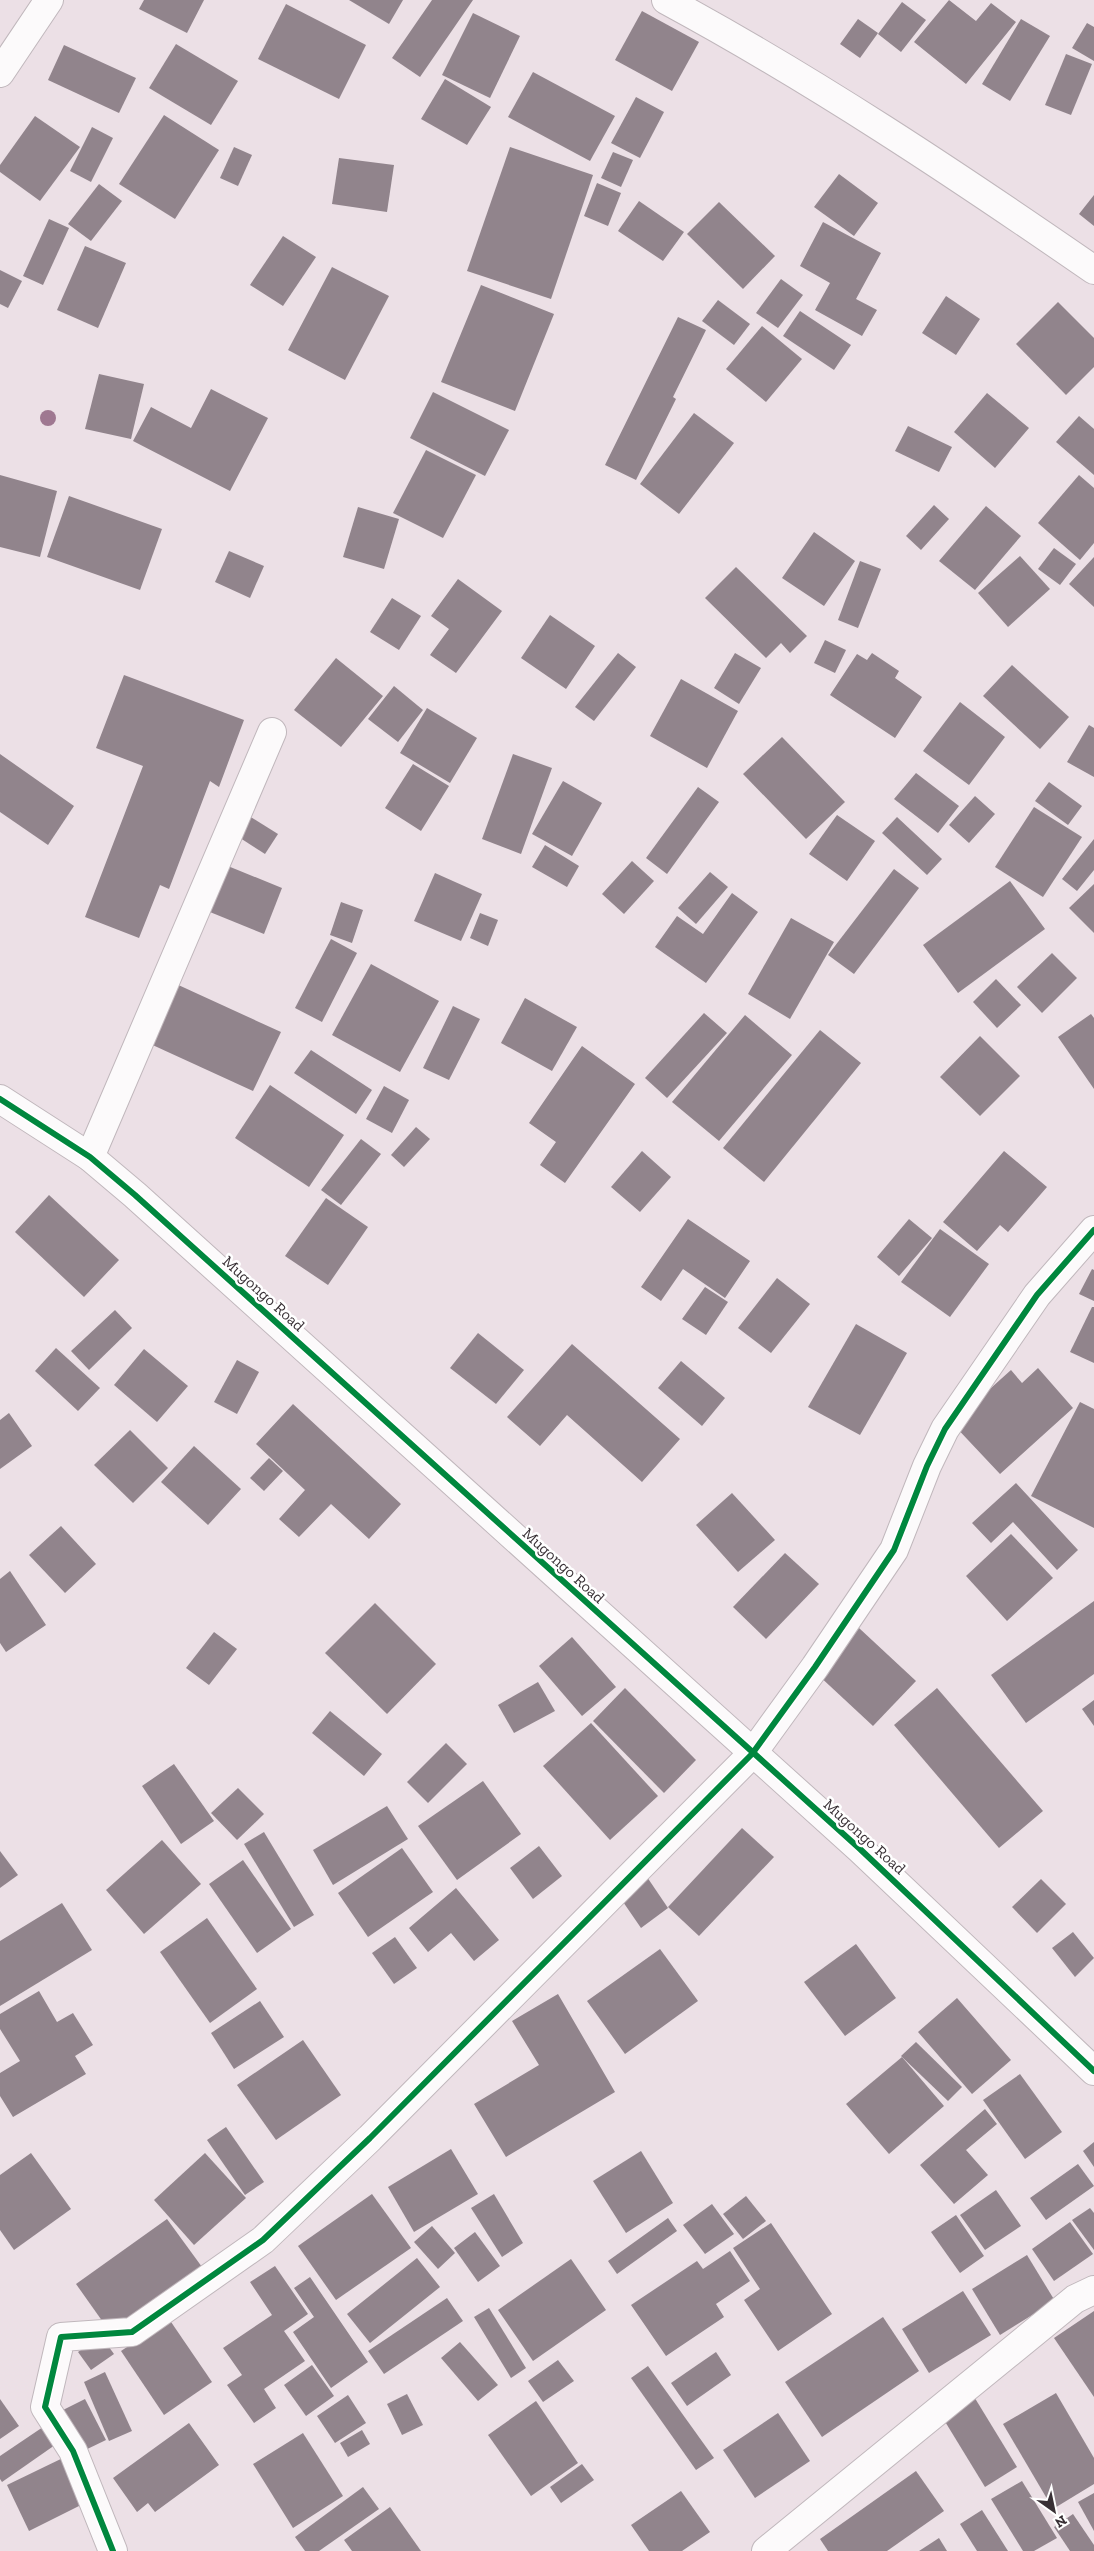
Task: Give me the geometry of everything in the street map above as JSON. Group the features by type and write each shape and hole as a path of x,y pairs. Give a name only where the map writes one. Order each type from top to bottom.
{"street":[{"path":"0,73 48,0"},
{"path":"666,0 749,45 979,190 1094,270"},
{"path":"90,1157 272,732"},
{"name":"Mugongo Road","path":"0,1099 90,1157 142,1201 752,1754 860,1848 1094,2071"},
{"path":"114,2551 73,2451 45,2407 61,2337 132,2332 263,2240 370,2138 752,1754 815,1667 894,1550 945,1429 1037,1295 1094,1230"},
{"path":"766,2551 1076,2299 1094,2290"}],"building":[{"path":"144,0 204,0 187,33 139,9"},
{"path":"349,0 403,0 389,24"},
{"path":"432,0 473,0 420,77 392,58"},
{"path":"949,0 976,21 991,3 1016,22 966,84 914,42"},
{"path":"902,2 926,20 901,52 878,34"},
{"path":"286,4 366,45 339,99 258,59"},
{"path":"642,11 699,42 672,91 615,60"},
{"path":"473,13 520,36 490,98 442,75"},
{"path":"858,19 878,33 860,58 840,44"},
{"path":"1021,19 1050,36 1010,101 982,84"},
{"path":"1087,23 1094,27 1094,61 1072,48"},
{"path":"176,44 238,81 211,125 149,88"},
{"path":"64,45 136,78 119,113 48,80"},
{"path":"1066,54 1092,64 1071,115 1045,105"},
{"path":"533,72 615,116 590,161 508,117"},
{"path":"445,79 491,107 467,145 421,119"},
{"path":"636,97 664,112 640,158 611,143"},
{"path":"164,115 219,150 175,219 119,184"},
{"path":"35,116 80,147 40,201 0,172 0,165"},
{"path":"92,127 113,138 91,182 70,171"},
{"path":"234,147 252,155 238,186 220,178"},
{"path":"510,147 593,175 551,299 467,271"},
{"path":"613,152 633,160 621,187 601,178"},
{"path":"339,158 394,165 387,212 332,204"},
{"path":"839,174 878,203 854,236 814,207"},
{"path":"597,183 621,193 608,226 584,216"},
{"path":"99,184 122,201 91,241 68,224"},
{"path":"1094,195 1094,226 1079,214"},
{"path":"639,201 684,232 663,261 618,231"},
{"path":"719,202 775,256 743,289 687,234"},
{"path":"49,219 69,228 43,285 23,276"},
{"path":"823,222 881,253 856,299 877,310 862,336 815,310 830,283 800,266"},
{"path":"283,236 316,257 283,306 250,285"},
{"path":"85,246 126,263 98,328 57,310"},
{"path":"332,267 389,296 345,380 288,350"},
{"path":"0,270 22,281 8,308 0,304"},
{"path":"781,279 803,295 778,328 756,313"},
{"path":"481,285 554,314 515,411 441,382"},
{"path":"946,296 980,319 956,355 922,333"},
{"path":"718,300 750,324 734,345 702,321"},
{"path":"1058,302 1094,338 1094,367 1066,395 1016,344"},
{"path":"800,311 851,345 834,370 783,336"},
{"path":"678,317 706,330 673,397 676,399 636,480 605,465"},
{"path":"762,326 802,359 766,402 726,369"},
{"path":"99,374 144,384 131,439 85,429"},
{"path":"211,389 268,418 230,491 133,441 151,407 191,428"},
{"path":"433,392 509,430 485,476 410,438"},
{"path":"987,393 1029,428 995,468 954,432"},
{"path":"694,413 734,443 679,514 640,484"},
{"path":"1079,416 1094,429 1094,475 1056,442"},
{"path":"908,426 952,447 939,472 895,451"},
{"path":"426,450 476,475 443,538 393,513"},
{"path":"0,475 57,491 40,557 0,547"},
{"path":"1079,475 1094,488 1094,543 1080,560 1038,523"},
{"path":"69,496 162,529 140,590 47,557"},
{"path":"934,505 949,519 921,550 906,536"},
{"path":"986,506 1021,536 975,590 939,561"},
{"path":"358,507 399,519 384,569 343,557"},
{"path":"814,532 855,561 824,606 782,578"},
{"path":"1054,548 1076,564 1060,585 1038,569"},
{"path":"229,551 264,566 250,598 215,582"},
{"path":"1020,556 1050,589 1008,627 978,593"},
{"path":"1094,557 1094,607 1069,584"},
{"path":"860,561 881,569 858,628 838,620"},
{"path":"736,567 807,636 790,653 781,643 766,658 705,598"},
{"path":"458,579 502,611 456,673 430,655 449,629 431,616"},
{"path":"392,598 421,616 399,650 370,632"},
{"path":"550,615 595,646 566,689 521,658"},
{"path":"825,640 846,650 835,673 814,663"},
{"path":"618,653 636,667 594,721 575,707"},
{"path":"735,653 761,668 739,704 714,688"},
{"path":"872,653 899,671 895,678 922,697 895,738 830,695 857,654 867,660"},
{"path":"336,658 383,696 341,747 294,710"},
{"path":"1012,665 1069,717 1040,749 983,696"},
{"path":"124,675 244,720 219,787 210,781 169,889 160,885 139,938 85,917 143,766 96,748"},
{"path":"681,679 738,711 707,768 650,736"},
{"path":"394,686 423,710 398,742 368,719"},
{"path":"960,702 1005,737 969,785 923,751"},
{"path":"427,708 477,738 450,783 400,753"},
{"path":"1089,725 1094,728 1094,777 1067,762"},
{"path":"782,737 845,802 806,839 743,774"},
{"path":"0,754 74,806 48,845 0,812"},
{"path":"513,754 552,768 521,854 482,839"},
{"path":"413,764 449,786 421,831 385,808"},
{"path":"916,773 959,806 938,833 894,799"},
{"path":"563,781 602,803 572,856 532,834"},
{"path":"1049,782 1082,806 1068,825 1035,801"},
{"path":"698,787 719,802 667,874 646,858"},
{"path":"975,796 995,814 969,843 949,825"},
{"path":"1034,807 1082,837 1043,897 995,867"},
{"path":"837,815 875,841 847,881 809,854"},
{"path":"249,816 278,834 265,854 237,836"},
{"path":"897,817 942,859 927,875 882,833"},
{"path":"1094,839 1094,870 1077,891 1062,879"},
{"path":"545,845 579,866 567,887 532,867"},
{"path":"632,861 654,881 624,914 602,894"},
{"path":"223,864 282,888 264,934 205,910"},
{"path":"894,869 919,888 854,974 828,955"},
{"path":"710,872 728,887 696,924 678,908"},
{"path":"435,873 482,894 461,941 414,921"},
{"path":"1010,881 1045,929 958,993 923,945"},
{"path":"1094,884 1094,933 1069,908"},
{"path":"732,893 758,912 706,983 655,947 677,916 703,934"},
{"path":"341,902 363,910 352,943 330,935"},
{"path":"480,913 498,920 488,946 470,938"},
{"path":"791,918 834,942 790,1019 748,994"},
{"path":"331,939 357,953 322,1022 295,1008"},
{"path":"1052,953 1077,978 1042,1013 1017,987"},
{"path":"371,964 439,1001 400,1072 332,1035"},
{"path":"996,979 1021,1005 997,1028 973,1002"},
{"path":"174,983 281,1032 253,1091 146,1042"},
{"path":"525,998 577,1027 552,1071 501,1043"},
{"path":"453,1006 480,1019 449,1080 423,1068"},
{"path":"704,1013 727,1033 667,1098 645,1078"},
{"path":"1091,1014 1094,1018 1094,1089 1058,1037"},
{"path":"745,1015 792,1055 719,1141 672,1102"},
{"path":"820,1030 861,1063 764,1182 723,1148"},
{"path":"980,1036 1020,1076 980,1116 940,1077"},
{"path":"582,1046 635,1084 565,1183 540,1165 556,1142 529,1123"},
{"path":"311,1050 372,1090 356,1114 294,1073"},
{"path":"270,1085 344,1135 309,1187 235,1138"},
{"path":"384,1086 409,1100 392,1133 366,1119"},
{"path":"416,1127 430,1139 404,1167 391,1155"},
{"path":"361,1139 381,1154 341,1205 321,1190"},
{"path":"642,1151 671,1177 640,1212 611,1187"},
{"path":"1004,1151 1047,1187 1008,1232 1000,1225 977,1251 943,1222"},
{"path":"49,1195 119,1260 84,1297 15,1232"},
{"path":"326,1198 368,1227 328,1285 285,1256"},
{"path":"688,1219 750,1261 725,1298 683,1269 661,1301 641,1287"},
{"path":"909,1219 932,1238 899,1276 877,1257"},
{"path":"940,1229 989,1264 950,1317 901,1282"},
{"path":"1092,1269 1094,1270 1094,1301 1079,1294"},
{"path":"777,1278 810,1304 771,1353 738,1328"},
{"path":"705,1287 728,1302 706,1335 682,1319"},
{"path":"1092,1307 1094,1307 1094,1363 1070,1352"},
{"path":"115,1310 132,1328 89,1370 71,1351"},
{"path":"856,1324 907,1353 860,1435 808,1407"},
{"path":"478,1333 524,1370 496,1404 450,1368"},
{"path":"572,1344 680,1439 642,1482 567,1415 540,1446 507,1417"},
{"path":"56,1348 100,1388 78,1411 35,1371"},
{"path":"144,1349 188,1386 157,1422 114,1385"},
{"path":"237,1360 259,1372 237,1414 214,1402"},
{"path":"681,1361 725,1398 702,1426 658,1388"},
{"path":"1038,1368 1073,1408 1000,1474 952,1423 1011,1370 1022,1383"},
{"path":"1080,1402 1094,1409 1094,1528 1031,1496"},
{"path":"293,1404 401,1504 369,1539 331,1504 299,1537 279,1519 305,1490 256,1444"},
{"path":"9,1413 32,1446 0,1469 0,1420"},
{"path":"130,1430 168,1468 133,1503 94,1465"},
{"path":"194,1446 241,1489 208,1525 161,1482"},
{"path":"269,1458 283,1471 264,1491 250,1478"},
{"path":"1016,1483 1078,1550 1057,1570 1013,1522 991,1543 972,1523"},
{"path":"732,1493 775,1540 738,1572 696,1525"},
{"path":"61,1526 96,1564 65,1593 29,1555"},
{"path":"1011,1534 1053,1578 1007,1621 966,1576"},
{"path":"785,1553 819,1584 766,1639 733,1607"},
{"path":"10,1571 46,1625 6,1652 0,1643 0,1579"},
{"path":"1094,1601 1094,1674 1026,1723 991,1675"},
{"path":"375,1603 436,1664 387,1714 325,1653"},
{"path":"859,1628 916,1681 873,1726 816,1673"},
{"path":"214,1632 237,1649 209,1685 186,1668"},
{"path":"572,1637 616,1687 582,1716 539,1666"},
{"path":"538,1682 555,1711 514,1733 498,1705"},
{"path":"625,1688 696,1760 664,1793 593,1721"},
{"path":"937,1688 1043,1811 999,1848 894,1725"},
{"path":"1094,1700 1094,1726 1082,1709"},
{"path":"330,1711 382,1754 364,1776 312,1733"},
{"path":"591,1723 658,1796 610,1840 543,1766"},
{"path":"446,1743 467,1764 428,1803 407,1782"},
{"path":"174,1764 214,1821 181,1844 142,1786"},
{"path":"483,1781 521,1834 457,1880 418,1826"},
{"path":"238,1788 264,1814 237,1840 211,1813"},
{"path":"387,1806 408,1839 333,1885 313,1850"},
{"path":"742,1828 774,1857 699,1936 668,1907"},
{"path":"264,1832 314,1915 294,1927 244,1844"},
{"path":"162,1840 201,1884 144,1934 106,1890"},
{"path":"539,1846 562,1876 533,1899 510,1868"},
{"path":"402,1848 433,1892 368,1937 338,1893"},
{"path":"0,1851 18,1875 0,1888"},
{"path":"243,1860 291,1929 257,1953 209,1884"},
{"path":"647,1877 668,1908 641,1928 619,1896"},
{"path":"1041,1879 1066,1904 1037,1933 1012,1907"},
{"path":"456,1888 499,1940 474,1961 451,1933 428,1952 409,1928"},
{"path":"62,1903 92,1950 0,2006 0,1941"},
{"path":"207,1918 257,1989 210,2023 160,1952"},
{"path":"1073,1932 1094,1958 1075,1977 1052,1948"},
{"path":"395,1937 417,1968 394,1984 372,1953"},
{"path":"856,1944 896,1998 845,2036 804,1982"},
{"path":"660,1949 698,2001 625,2054 587,2001"},
{"path":"39,1991 57,2022 73,2013 93,2045 75,2056 86,2074 13,2117 0,2096 0,2073 20,2061 0,2029 0,2014"},
{"path":"558,1994 615,2092 506,2157 474,2104 539,2065 512,2021"},
{"path":"957,1998 1011,2060 972,2094 918,2032"},
{"path":"260,2001 284,2037 234,2069 211,2033"},
{"path":"303,2040 341,2095 276,2140 237,2085"},
{"path":"916,2042 962,2087 948,2101 901,2056"},
{"path":"902,2057 944,2106 889,2154 846,2104"},
{"path":"1020,2074 1062,2132 1025,2159 983,2100"},
{"path":"985,2109 997,2124 966,2150 988,2175 954,2204 920,2165"},
{"path":"226,2127 264,2182 245,2195 207,2140"},
{"path":"1094,2142 1094,2167 1083,2151"},
{"path":"451,2149 478,2194 414,2232 388,2187"},
{"path":"641,2151 673,2203 626,2233 593,2181"},
{"path":"31,2153 71,2209 14,2250 0,2230 0,2175"},
{"path":"205,2153 246,2198 194,2245 154,2200"},
{"path":"1078,2164 1094,2186 1046,2220 1030,2198"},
{"path":"996,2190 1021,2226 985,2250 960,2215"},
{"path":"372,2194 411,2248 336,2300 298,2246"},
{"path":"494,2194 523,2243 502,2257 471,2208"},
{"path":"746,2196 766,2221 743,2239 723,2214"},
{"path":"712,2204 734,2234 705,2254 683,2225"},
{"path":"1090,2208 1094,2213 1094,2250 1072,2220"},
{"path":"956,2215 984,2256 960,2273 931,2232"},
{"path":"668,2218 677,2231 617,2274 608,2261"},
{"path":"167,2219 202,2267 110,2332 76,2284"},
{"path":"1070,2222 1093,2254 1054,2281 1032,2249"},
{"path":"771,2223 832,2314 778,2351 744,2300 760,2289 733,2248"},
{"path":"432,2226 455,2253 438,2269 414,2242"},
{"path":"475,2232 500,2266 478,2282 454,2248"},
{"path":"730,2251 750,2281 716,2304 724,2317 666,2356 631,2305 697,2261 703,2269"},
{"path":"1027,2255 1055,2301 1000,2335 972,2289"},
{"path":"417,2258 440,2287 370,2343 347,2314"},
{"path":"571,2259 606,2310 533,2361 498,2310"},
{"path":"275,2266 308,2314 284,2331 305,2361 264,2389 276,2408 254,2423 227,2385 242,2375 223,2348 272,2315 250,2282"},
{"path":"310,2277 368,2362 331,2388 293,2332 314,2317 294,2288"},
{"path":"963,2291 991,2335 929,2373 902,2329"},
{"path":"447,2298 463,2321 384,2374 368,2351"},
{"path":"489,2308 526,2368 511,2378 474,2317"},
{"path":"1094,2311 1094,2397 1054,2338"},
{"path":"883,2317 919,2371 822,2437 785,2382"},
{"path":"169,2319 212,2382 164,2415 121,2351"},
{"path":"101,2336 114,2354 91,2370 78,2352"},
{"path":"460,2342 498,2385 478,2401 441,2358"},
{"path":"716,2352 731,2375 687,2406 671,2383"},
{"path":"558,2360 574,2381 543,2402 528,2381"},
{"path":"312,2365 334,2396 306,2416 284,2385"},
{"path":"648,2366 714,2458 696,2470 631,2378"},
{"path":"105,2372 132,2431 109,2441 84,2382"},
{"path":"1056,2393 1094,2458 1094,2484 1053,2509 1003,2424"},
{"path":"407,2394 423,2425 402,2435 387,2404"},
{"path":"348,2395 366,2423 335,2443 317,2416"},
{"path":"973,2395 1017,2467 985,2487 941,2415"},
{"path":"0,2399 19,2426 0,2439"},
{"path":"85,2399 106,2440 79,2453 59,2412"},
{"path":"536,2401 578,2463 531,2496 488,2435"},
{"path":"778,2413 810,2461 755,2498 723,2450"},
{"path":"189,2423 219,2465 155,2512 148,2503 137,2512 113,2478"},
{"path":"43,2427 55,2445 2,2482 0,2479 0,2456"},
{"path":"362,2430 370,2444 348,2457 340,2443"},
{"path":"303,2433 343,2496 293,2528 253,2464"},
{"path":"69,2455 91,2500 29,2531 7,2485"},
{"path":"582,2464 594,2480 561,2503 550,2487"},
{"path":"916,2471 944,2511 887,2551 828,2551 820,2539"},
{"path":"1022,2481 1057,2538 1034,2551 1023,2551 991,2499"},
{"path":"363,2487 379,2509 319,2551 305,2551 295,2537"},
{"path":"681,2491 710,2532 682,2551 649,2551 631,2525"},
{"path":"1094,2493 1094,2531 1078,2502"},
{"path":"390,2507 421,2551 352,2551 344,2540"},
{"path":"982,2510 1008,2551 977,2551 960,2524"},
{"path":"1073,2514 1094,2545 1094,2551 1070,2551 1054,2527"},
{"path":"939,2538 947,2551 919,2551"}],"cycle path":[{"path":"0,1099 90,1157 135,1195 860,1849 1094,2071"},
{"path":"113,2551 73,2451 45,2407 61,2337 132,2332 263,2240 370,2138 752,1754 815,1667 894,1550 927,1466 945,1429 1037,1295 1094,1230"}]}
